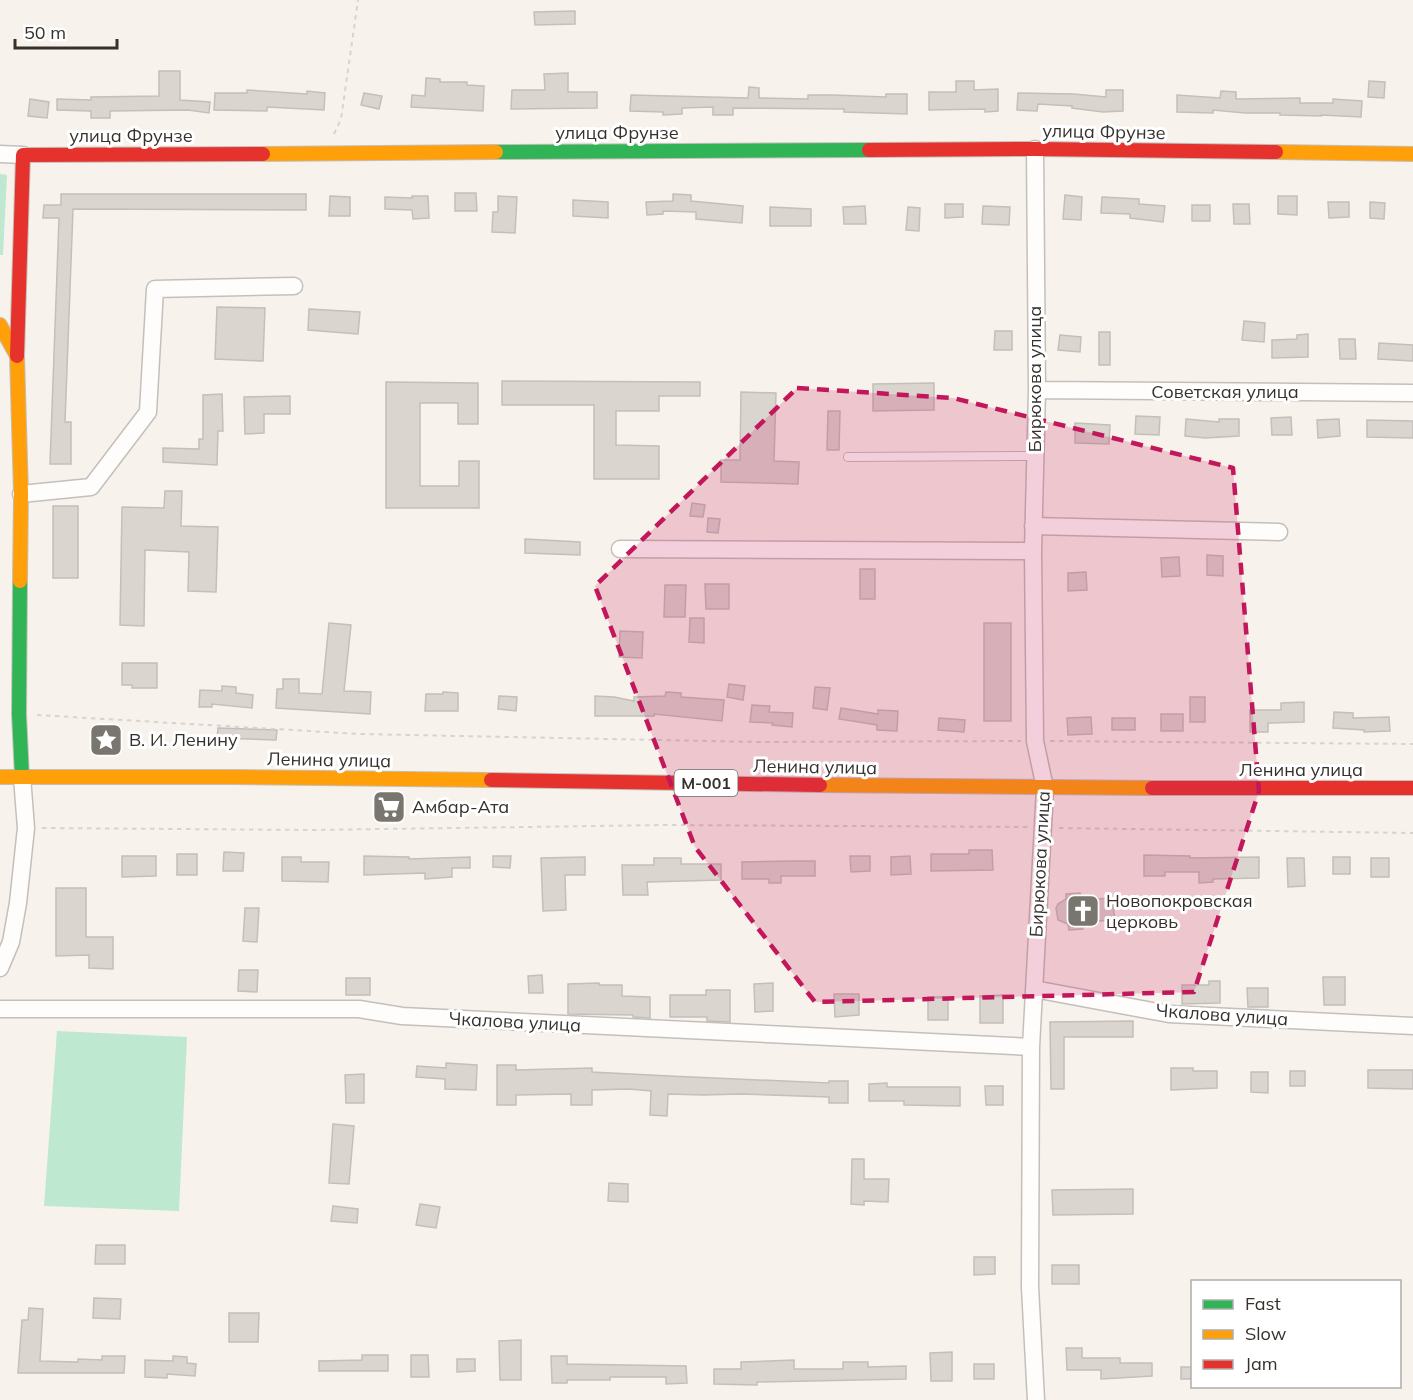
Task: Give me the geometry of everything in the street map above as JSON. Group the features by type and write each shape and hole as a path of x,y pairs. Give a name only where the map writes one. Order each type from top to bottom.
{"street":[{"name":"улица Фрунзе","path":"23,154 1035,148 1413,154"},
{"name":"Бирюкова улица","path":"1035,148 1037,390 1033,551 1035,741 1045,788 1030,1047 1030,1287 1036,1400"},
{"path":"0,154 23,154 17,356 21,494 19,714 26,828 11,942 0,968"},
{"path":"21,494 91,487 148,412 155,289 294,286"},
{"path":"0,325 17,356"},
{"name":"Советская улица","path":"1037,390 1413,393"},
{"path":"1034,526 1279,532"},
{"path":"620,549 1033,551"},
{"name":"Ленина улица","path":"0,777 235,777 1045,788 1413,788"},
{"name":"Чкалова улица","path":"1034,990 1170,1014 1413,1026"},
{"name":"Чкалова улица","path":"0,1009 359,1009 402,1016 1030,1047"}],"lane":[{"path":"848,457 1035,456"}],"path":[{"path":"325,153 342,119 358,0"},
{"path":"19,714 360,734 759,742 1035,741 1413,744"},
{"path":"26,828 312,831 666,825 1042,827 1413,833"}],"highlighted area":[{"path":"797,388 953,398 1233,468 1259,791 1194,992 815,1002 695,847 595,586"}],"green space":[{"path":"0,174 7,175 3,255 0,255"},
{"path":"57,1031 187,1037 179,1211 44,1206"}],"building":[{"path":"575,11 575,24 535,25 534,12"},
{"path":"159,71 180,71 180,100 210,102 209,113 188,110 110,111 110,118 91,118 91,111 57,110 57,99 91,100 91,97 159,96"},
{"path":"568,73 568,92 597,92 597,108 511,109 512,90 545,90 544,74"},
{"path":"426,78 440,79 440,82 467,82 467,85 484,86 483,111 411,107 412,95 425,96"},
{"path":"956,81 974,81 974,90 998,89 998,111 985,112 985,109 929,110 929,92 956,92"},
{"path":"1369,81 1385,82 1384,98 1368,97"},
{"path":"749,87 759,88 759,98 808,99 808,95 886,97 886,94 907,94 907,114 844,112 844,109 733,108 733,115 713,115 713,107 682,108 682,114 663,115 663,112 630,111 631,95 748,98"},
{"path":"247,90 325,93 324,110 267,107 267,111 214,110 215,93 247,93"},
{"path":"1106,90 1123,90 1123,111 1103,112 1072,108 1072,106 1038,104 1037,111 1017,110 1018,93 1106,97"},
{"path":"1221,91 1236,92 1236,99 1300,98 1300,103 1333,103 1333,99 1362,101 1361,117 1280,115 1280,113 1213,110 1213,113 1177,112 1177,95 1220,98"},
{"path":"364,93 382,96 379,109 361,105"},
{"path":"30,99 49,102 47,118 28,116"},
{"path":"455,193 476,193 477,211 455,211"},
{"path":"61,194 306,194 306,210 73,209 65,422 71,422 71,464 50,464 59,218 43,218 44,205 61,205"},
{"path":"673,194 691,195 691,201 743,206 742,223 696,219 696,212 663,211 663,214 647,215 646,202 673,201"},
{"path":"1065,195 1082,197 1081,220 1063,219"},
{"path":"330,196 350,197 350,216 329,216"},
{"path":"412,196 428,196 429,218 413,219 412,210 385,209 385,197 412,198"},
{"path":"498,196 517,197 515,233 492,232 493,212 498,212"},
{"path":"1278,196 1297,196 1297,215 1278,214"},
{"path":"1102,197 1139,199 1139,204 1165,206 1163,222 1130,218 1130,214 1101,213"},
{"path":"573,200 608,202 608,218 573,216"},
{"path":"1328,202 1349,202 1349,217 1329,218"},
{"path":"1370,202 1385,203 1384,219 1370,218"},
{"path":"945,204 963,204 963,217 945,218"},
{"path":"1233,204 1249,204 1250,224 1234,224"},
{"path":"1192,205 1210,205 1210,221 1192,221"},
{"path":"865,206 866,224 844,224 843,207"},
{"path":"983,206 1010,207 1009,225 982,224"},
{"path":"770,207 811,209 811,226 770,226"},
{"path":"908,207 920,208 919,231 906,230"},
{"path":"217,307 265,308 263,361 215,359"},
{"path":"309,309 360,312 358,334 308,330"},
{"path":"1244,321 1265,323 1264,342 1242,340"},
{"path":"995,331 1012,331 1012,350 994,350"},
{"path":"1099,332 1110,332 1110,365 1099,365"},
{"path":"1308,334 1308,357 1272,358 1272,340 1297,339 1297,335"},
{"path":"1060,335 1081,337 1080,352 1058,350"},
{"path":"1339,339 1355,339 1356,359 1340,359"},
{"path":"1379,343 1413,345 1413,361 1378,359"},
{"path":"502,381 700,382 700,396 659,396 659,411 616,411 616,445 659,446 659,479 594,479 594,405 502,405"},
{"path":"386,382 478,383 478,424 458,424 458,403 420,403 420,486 459,486 459,461 479,461 479,508 386,508"},
{"path":"934,383 934,410 873,411 873,384"},
{"path":"741,392 776,393 774,461 799,462 798,484 721,482 721,460 740,460"},
{"path":"222,394 223,431 218,431 217,465 163,462 163,448 199,449 199,439 203,439 203,395"},
{"path":"290,396 290,414 264,414 264,433 245,434 244,397"},
{"path":"828,411 840,411 839,450 827,450"},
{"path":"1136,416 1160,417 1159,435 1135,434"},
{"path":"1291,417 1292,435 1272,435 1271,418"},
{"path":"1186,419 1219,422 1219,419 1239,419 1239,436 1205,438 1185,436"},
{"path":"1339,419 1340,436 1318,438 1317,420"},
{"path":"1367,420 1413,421 1413,438 1367,437"},
{"path":"1075,423 1110,425 1109,444 1075,443"},
{"path":"165,491 182,491 181,526 218,527 216,592 188,591 189,552 145,550 144,626 120,625 122,507 164,508"},
{"path":"692,503 705,505 703,517 690,516"},
{"path":"53,506 78,506 78,578 53,578"},
{"path":"708,518 720,519 718,533 707,532"},
{"path":"525,539 580,542 580,555 525,553"},
{"path":"1207,555 1223,556 1223,576 1207,575"},
{"path":"1179,557 1180,576 1162,577 1161,558"},
{"path":"860,569 875,569 875,599 860,599"},
{"path":"1086,572 1087,590 1068,591 1068,573"},
{"path":"705,584 729,584 729,609 706,609"},
{"path":"665,585 686,585 685,617 664,617"},
{"path":"690,618 704,618 704,643 689,642"},
{"path":"329,623 351,625 344,691 371,692 370,714 276,708 277,689 283,689 283,679 299,679 299,693 322,694"},
{"path":"984,623 1011,623 1011,721 984,721"},
{"path":"620,631 643,632 642,658 619,657"},
{"path":"122,663 157,663 157,688 132,688 132,685 122,685"},
{"path":"729,684 745,686 743,700 727,697"},
{"path":"222,686 236,687 236,693 253,695 252,708 212,704 212,707 199,707 200,690 222,691"},
{"path":"815,687 830,688 827,710 813,708"},
{"path":"443,692 458,693 458,711 425,711 426,694 443,694"},
{"path":"666,692 681,693 681,697 724,700 722,721 654,714 654,716 595,716 595,696 634,701 634,697 665,696"},
{"path":"499,696 517,697 516,711 498,709"},
{"path":"1190,697 1205,697 1205,722 1190,722"},
{"path":"1304,702 1304,722 1268,723 1268,732 1250,732 1250,710 1281,710 1281,703"},
{"path":"752,705 770,706 769,712 793,713 792,727 750,722"},
{"path":"841,708 878,714 878,710 898,711 897,731 877,730 877,725 839,719"},
{"path":"1334,712 1353,713 1353,718 1389,717 1390,731 1364,732 1364,730 1333,728"},
{"path":"1161,714 1183,714 1183,731 1161,731"},
{"path":"1091,717 1092,734 1068,735 1067,718"},
{"path":"939,718 965,720 964,732 938,730"},
{"path":"1112,718 1135,718 1135,730 1112,730"},
{"path":"218,728 277,730 276,740 217,738"},
{"path":"969,850 992,850 993,870 931,871 931,854 969,854"},
{"path":"224,852 244,853 243,871 223,871"},
{"path":"177,854 197,854 197,875 177,875"},
{"path":"1144,855 1190,856 1190,858 1259,857 1259,878 1213,879 1213,882 1199,883 1199,872 1165,872 1165,876 1144,876"},
{"path":"122,856 156,856 156,876 122,877"},
{"path":"364,856 409,857 409,859 470,857 470,868 452,868 452,877 425,879 425,873 364,875"},
{"path":"493,856 511,856 510,868 493,867"},
{"path":"850,856 870,856 870,871 851,872"},
{"path":"910,856 911,874 891,875 891,857"},
{"path":"282,857 301,857 301,862 329,862 328,882 282,881"},
{"path":"585,857 585,875 565,875 566,910 543,911 541,858"},
{"path":"1333,857 1350,857 1350,874 1333,874"},
{"path":"654,858 681,858 681,864 721,864 721,880 647,882 648,895 623,895 622,865 654,865"},
{"path":"1287,858 1304,858 1305,886 1288,887"},
{"path":"1371,858 1389,858 1389,877 1371,877"},
{"path":"815,861 815,876 781,876 781,883 769,883 769,879 742,879 742,862"},
{"path":"56,888 86,888 86,937 113,937 113,969 89,968 89,955 56,956"},
{"name":"Новопокровская церковь","path":"1080,893 1082,900 1112,898 1115,920 1082,922 1083,929 1069,930 1068,924 1058,920 1056,908 1066,899 1066,894"},
{"path":"245,908 259,908 257,942 243,941"},
{"path":"239,970 258,970 257,992 238,991"},
{"path":"542,975 543,993 529,993 528,976"},
{"path":"1323,977 1345,977 1345,1005 1324,1005"},
{"path":"346,978 370,978 370,995 346,995"},
{"path":"1209,981 1220,981 1220,1003 1182,1004 1182,985 1209,985"},
{"path":"599,983 599,985 622,985 622,996 650,997 650,1018 633,1017 633,1015 568,1014 568,984"},
{"path":"773,983 773,1011 755,1012 754,984"},
{"path":"1247,988 1268,988 1268,1007 1248,1007"},
{"path":"706,990 730,990 730,1022 707,1021 707,1017 670,1017 670,995 706,995"},
{"path":"834,994 859,994 859,1015 835,1017"},
{"path":"1003,995 1003,1023 980,1023 980,996"},
{"path":"928,997 948,997 948,1020 928,1020"},
{"path":"1133,1021 1133,1037 1064,1037 1064,1089 1051,1089 1050,1022"},
{"path":"446,1063 477,1065 476,1090 445,1089 445,1079 416,1077 417,1066 446,1068"},
{"path":"497,1065 516,1065 516,1070 592,1068 592,1072 669,1076 829,1083 829,1081 848,1081 848,1103 829,1103 829,1097 668,1094 667,1116 650,1115 651,1091 629,1089 592,1090 592,1105 571,1105 571,1094 516,1095 516,1105 497,1105"},
{"path":"1171,1068 1217,1071 1217,1088 1171,1090"},
{"path":"1368,1070 1413,1070 1413,1089 1368,1088"},
{"path":"1290,1071 1305,1071 1305,1086 1290,1086"},
{"path":"1251,1072 1268,1072 1268,1093 1251,1092"},
{"path":"364,1074 364,1103 346,1103 345,1075"},
{"path":"887,1083 887,1087 960,1087 960,1106 904,1105 904,1101 869,1101 869,1084"},
{"path":"985,1086 1003,1086 1003,1105 986,1105"},
{"path":"333,1124 354,1126 349,1184 329,1183"},
{"path":"852,1159 864,1159 864,1179 889,1179 888,1202 864,1201 864,1205 851,1204"},
{"path":"609,1183 628,1184 628,1202 608,1201"},
{"path":"1133,1189 1133,1214 1053,1215 1052,1190"},
{"path":"420,1204 440,1207 436,1228 416,1225"},
{"path":"333,1206 358,1209 357,1223 331,1221"},
{"path":"96,1245 125,1245 125,1264 95,1264"},
{"path":"974,1257 995,1257 995,1274 974,1275"},
{"path":"1052,1265 1079,1265 1079,1284 1052,1284"},
{"path":"94,1298 121,1299 120,1319 93,1318"},
{"path":"29,1308 43,1309 40,1361 78,1362 78,1359 102,1360 102,1356 125,1356 124,1373 18,1373 22,1320 28,1320"},
{"path":"229,1313 259,1313 258,1342 229,1342"},
{"path":"521,1340 521,1380 500,1380 499,1341"},
{"path":"1066,1348 1082,1348 1082,1358 1120,1358 1120,1363 1152,1363 1152,1376 1101,1379 1101,1370 1067,1370"},
{"path":"952,1352 952,1381 931,1381 930,1353"},
{"path":"362,1355 388,1355 388,1371 319,1371 319,1361 362,1360"},
{"path":"411,1355 428,1355 429,1377 411,1377"},
{"path":"173,1356 187,1357 187,1363 196,1364 195,1376 167,1374 167,1378 145,1377 145,1360 173,1361"},
{"path":"551,1356 567,1356 567,1364 686,1366 687,1383 666,1384 666,1377 610,1377 610,1380 567,1380 567,1383 552,1383"},
{"path":"457,1359 475,1359 475,1371 457,1372"},
{"path":"794,1360 794,1369 843,1369 843,1362 868,1362 868,1367 906,1366 906,1379 757,1382 757,1385 714,1384 714,1369 741,1369 741,1362"},
{"path":"974,1364 994,1364 994,1379 974,1379"},
{"path":"1181,1367 1191,1367 1191,1379 1181,1379"}],"traffic: fast":[{"path":"496,152 869,150"},
{"path":"20,581 19,714 22,777"}],"traffic: slow":[{"path":"263,154 496,152"},
{"path":"1276,152 1413,154"},
{"path":"0,325 17,356 21,494 20,581"},
{"path":"0,777 491,780"},
{"path":"820,785 1152,788"}],"traffic: jam":[{"path":"869,150 1035,149 1276,152"},
{"path":"17,356 23,155 263,154"},
{"path":"491,780 820,785"},
{"path":"1152,788 1413,788"}],"place":[{"name":"В. И. Ленину","path":"106,740"},
{"name":"Амбар-Ата","path":"389,807"},
{"name":"Новопокровская церковь","path":"1083,911"}]}
